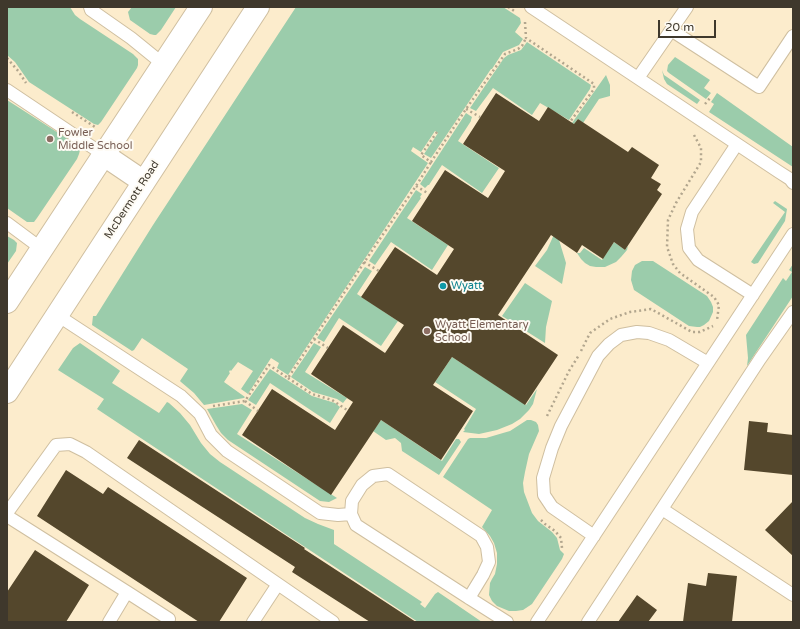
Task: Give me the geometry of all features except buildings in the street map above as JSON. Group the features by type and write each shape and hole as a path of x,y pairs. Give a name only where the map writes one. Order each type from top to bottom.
{"main road":[{"path":"7,302 201,7"},
{"name":"McDermott Road","path":"7,392 258,7"},
{"path":"104,155 144,182"}],"lane":[{"path":"90,7 91,10 131,38 163,64"},
{"path":"531,7 790,179 793,183"},
{"path":"638,78 687,7"},
{"path":"671,30 760,87 793,36"},
{"path":"7,90 104,155"},
{"path":"737,144 692,212 687,230 689,248 698,260 753,295"},
{"path":"7,224 42,249"},
{"path":"537,622 793,234"},
{"path":"588,622 760,359 793,312"},
{"path":"57,315 181,396 200,414 211,435 227,451 320,513 338,515 351,514"},
{"path":"594,536 552,507 544,495 543,478 552,448 561,426 598,356 609,344 621,335 637,332 649,333 669,340 708,363"},
{"path":"7,513 56,445 70,444 86,452 333,622"},
{"path":"468,598 483,575 489,562 486,547 481,536 388,474 372,476 362,485 352,501 351,514 356,525 468,598 507,622"},
{"path":"662,509 793,595"},
{"path":"7,516 169,619 167,622"},
{"path":"253,622 278,584"},
{"path":"109,622 128,592"}],"path":[{"path":"508,7 520,14"},
{"path":"288,378 466,109 505,54 522,46 526,38 525,18"},
{"path":"526,38 594,84 594,89 570,122"},
{"path":"7,58 17,69 27,84"},
{"path":"703,106 710,98"},
{"path":"466,109 480,118"},
{"path":"70,111 95,127"},
{"path":"431,162 421,155 437,132"},
{"path":"676,203 701,162 702,148 694,134"},
{"path":"416,186 429,194"},
{"path":"364,262 379,271"},
{"path":"314,339 328,348"},
{"path":"245,402 269,365 312,394 332,400 348,410"},
{"path":"194,408 245,402 258,411"}],"green space":[{"path":"7,7 70,7 75,15 80,19 133,54 138,59 137,68 98,125 94,124 29,82 15,62 7,55"},
{"path":"132,7 176,7 161,30 154,35 150,34 130,20 128,12"},
{"path":"296,7 503,7 520,18 521,23 515,32 523,39 519,45 503,52 431,158 424,154 438,133 435,131 421,152 413,147 411,151 428,163 288,375 277,368 279,363 271,358 248,394 241,389 253,371 238,362 231,371 230,370 230,373 224,382 245,397 204,405 194,393 180,381 188,369 142,338 132,351 92,325 93,316 96,316 153,225"},
{"path":"527,42 591,85 590,89 569,120 540,103 532,115 493,88 476,111 470,108 504,58 521,50"},
{"path":"675,57 710,80 704,88 711,93 706,99 667,71 668,65"},
{"path":"662,70 664,75 700,100 697,104 667,84"},
{"path":"606,75 610,85 610,96 599,99 583,123 578,119 574,124 572,123"},
{"path":"717,93 793,147 793,167 709,112 714,104 711,102"},
{"path":"7,100 74,143 80,150 77,159 34,222 27,222 7,208"},
{"path":"466,113 472,117 471,121 458,141 499,168 482,193 442,165 429,185 425,188 420,184"},
{"path":"416,190 422,194 420,197 421,198 407,218 448,245 432,270 391,242 375,265 369,261"},
{"path":"775,201 787,209 785,221 758,263 754,264 751,262 785,212 773,203"},
{"path":"556,230 566,263 562,284 535,266 547,250"},
{"path":"7,236 17,243 16,251 7,264"},
{"path":"614,242 625,250 628,246 627,250 616,262 605,267 590,266 581,259 577,253 580,253 584,248 602,260"},
{"path":"642,261 653,261 707,296 713,307 713,312 709,321 700,327 689,326 634,290 631,280 632,271 635,265"},
{"path":"793,264 793,296 747,366 748,358 746,335 783,278 786,281 792,272 789,270"},
{"path":"365,267 372,271 357,294 398,321 381,346 339,318 324,342 317,338"},
{"path":"525,283 552,301 546,327 545,343 502,316"},
{"path":"80,343 120,371 112,383 159,413 167,402 169,403 190,425 210,454 305,518 334,530 334,544 422,602 420,604 425,608 438,592 482,622 418,622 97,409 104,399 58,370 73,348"},
{"path":"314,343 321,347 305,372 347,398 343,403 337,399 313,392 291,377"},
{"path":"452,357 526,405 537,389 533,404 520,419 497,430 479,434 463,432 476,409 435,382"},
{"path":"270,369 312,396 335,403 340,407 330,423 270,383 256,405 248,400"},
{"path":"242,404 252,410 237,434 337,498 329,502 320,501 228,440 221,433 207,409"},
{"path":"381,420 442,461 456,439 459,439 461,442 439,475 402,451 401,443 395,438 386,440 373,431"},
{"path":"527,420 536,422 539,431 529,454 523,483 524,492 532,513 538,521 557,538 560,550 564,554 532,604 523,610 509,611 497,606 489,595 490,583 495,574 497,564 497,553 490,536 482,527 492,510 443,477 468,439 486,438 510,431"}],"place":[{"name":"Fowler Middle School","path":"50,139"},
{"name":"Wyatt","path":"443,286"},
{"name":"Wyatt Elementary School","path":"427,331"}]}
